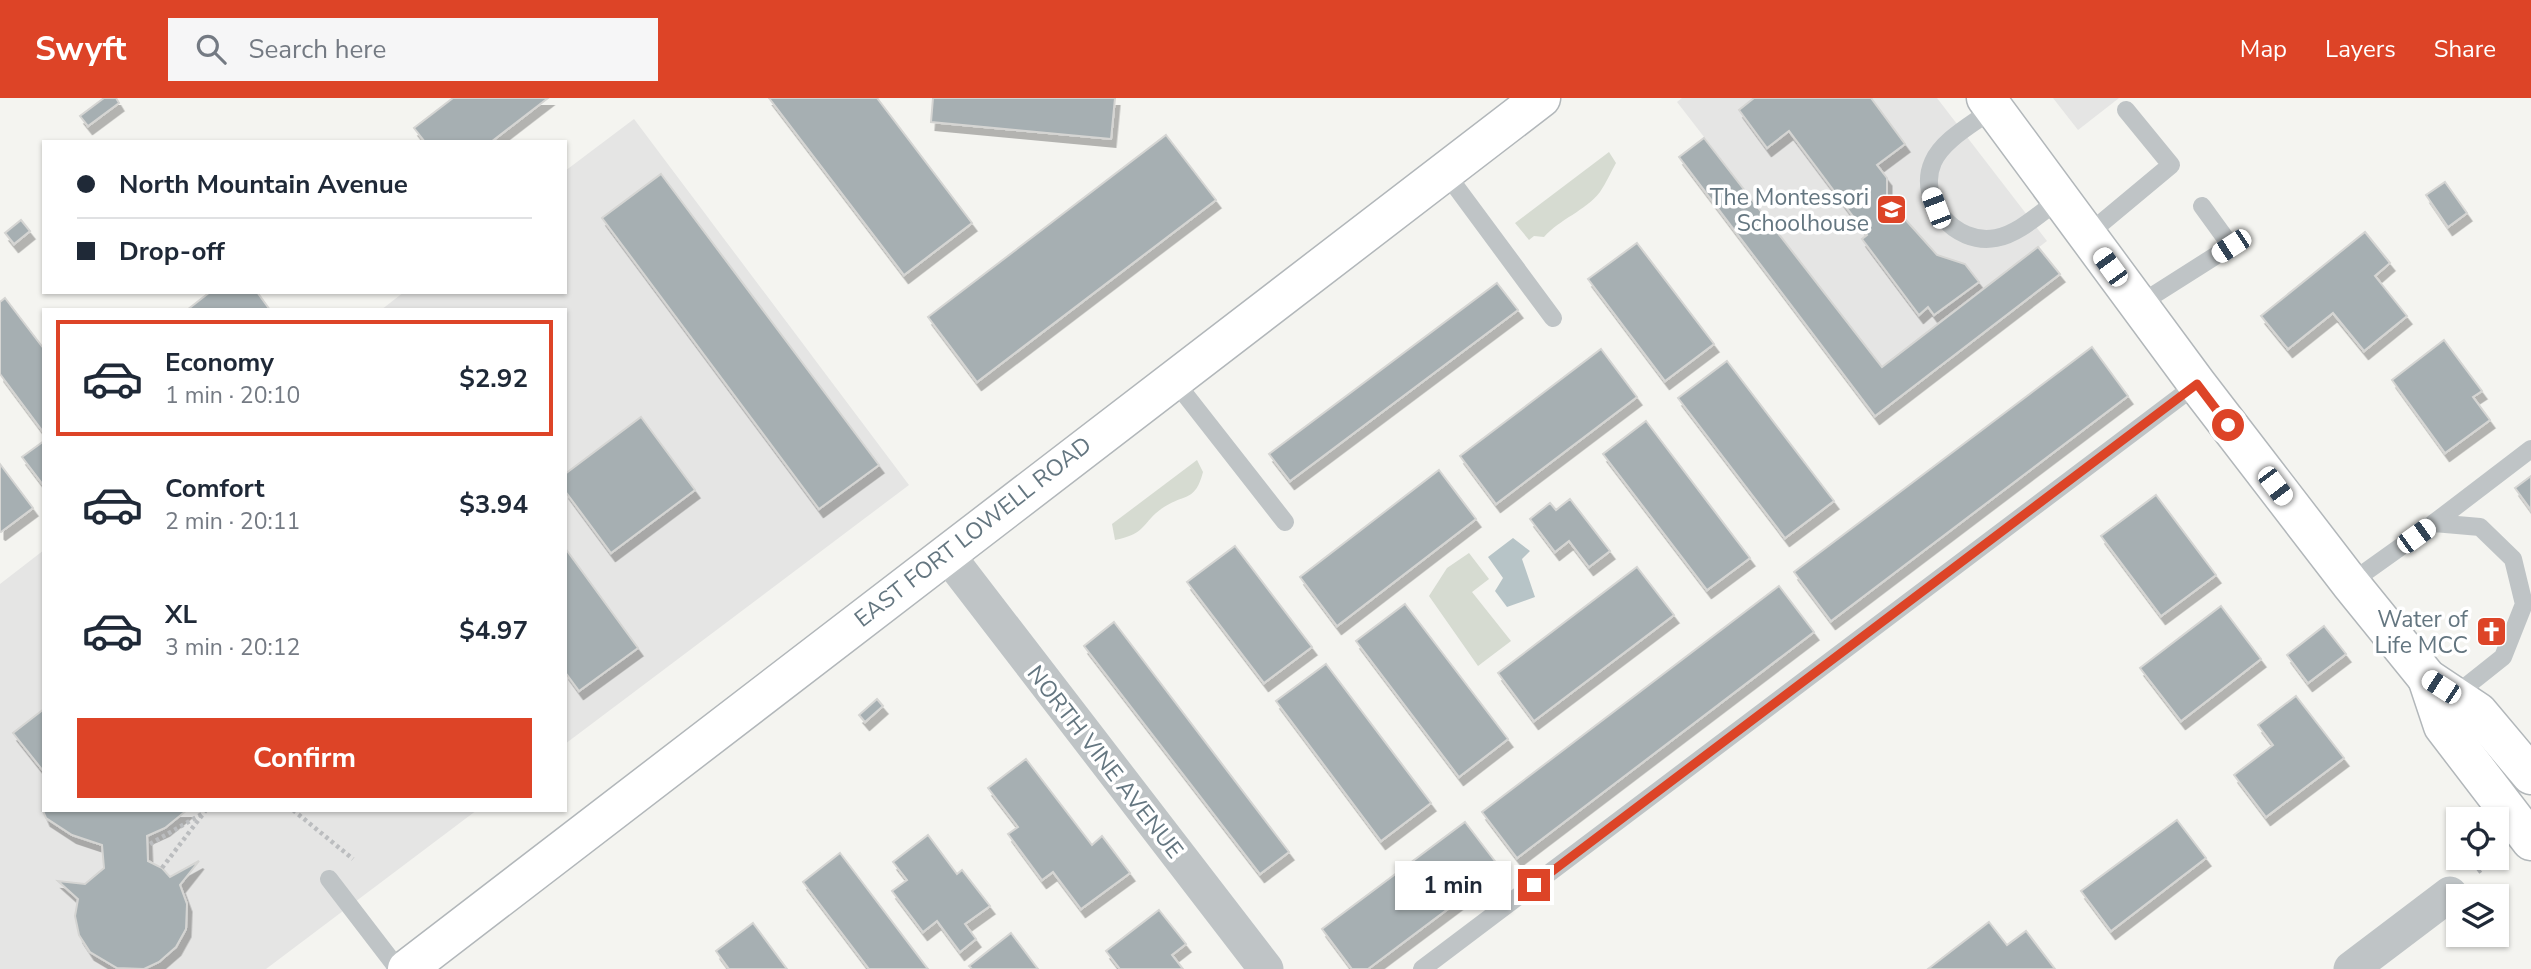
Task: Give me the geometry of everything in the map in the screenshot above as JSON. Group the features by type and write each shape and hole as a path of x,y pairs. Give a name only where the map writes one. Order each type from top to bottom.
{"main road":[{"name":"EAST FORT LOWELL ROAD","path":"407,969 1541,98"},
{"path":"1990,103 2197,384 2350,583 2441,687 2478,712 2531,775"},
{"path":"2441,687 2443,726 2531,841"}],"street":[{"name":"NORTH VINE AVENUE","path":"946,553 1266,969"},
{"path":"2351,969 2446,897"}],"lane":[{"path":"1990,103 1934,160 1928,178 1929,190 1946,224 1966,234 1993,239 2011,233 2060,199"},
{"path":"2087,235 2171,166 2126,110"},
{"path":"1445,172 1553,318"},
{"path":"2138,304 2231,246 2202,206"},
{"path":"1174,379 1285,522"},
{"path":"1423,969 2197,384"},
{"path":"2350,583 2531,449"},
{"path":"2434,523 2480,527 2513,559 2524,604 2503,657 2441,687"},
{"path":"328,879 398,969"}],"path":[{"path":"150,844 204,812"},
{"path":"162,868 205,812"},
{"path":"295,812 353,859"}],"shaded area":[{"name":"The Montessori Schoolhouse","path":"1682,98 1937,98 2047,241 1882,367 1677,102"},
{"path":"2053,98 2119,98 2078,130"},
{"path":"634,119 909,485 567,742 567,308 384,308 401,294 567,294 567,169"},
{"path":"1609,152 1616,163 1594,199 1544,237 1534,236 1529,240 1515,223"},
{"path":"1197,460 1203,472 1193,493 1164,507 1134,534 1115,540 1112,524"},
{"path":"1513,538 1530,551 1522,559 1535,597 1507,607 1495,591 1503,578 1488,557"},
{"path":"42,552 42,812 474,812 266,969 0,969 0,584"},
{"path":"1469,553 1489,579 1472,592 1511,641 1478,666 1429,596 1447,568"}],"building":[{"path":"104,98 116,98 119,103 88,126 80,116"},
{"path":"453,98 548,98 494,140 423,140 414,128"},
{"path":"769,98 877,98 972,223 904,275"},
{"path":"933,98 1115,98 1111,139 931,122"},
{"path":"1754,98 1871,98 1905,144 1877,165 1887,178 1887,199 1937,255 1965,264 1979,282 1934,315 1928,307 1919,315 1862,239 1867,235 1789,131 1767,148 1739,110"},
{"path":"1166,135 1216,200 977,382 928,317"},
{"path":"1704,138 1882,367 2038,247 2060,274 1875,416 1679,157"},
{"path":"661,174 879,465 819,509 602,218"},
{"path":"2445,182 2467,213 2448,227 2426,195"},
{"path":"21,220 30,231 14,244 5,233"},
{"path":"2365,232 2390,263 2375,276 2407,316 2364,351 2333,313 2288,349 2261,316"},
{"path":"1637,243 1714,344 1665,381 1588,279"},
{"path":"1497,283 1518,310 1290,481 1269,454"},
{"path":"207,294 258,294 269,308 190,308"},
{"path":"5,298 42,346 42,430 0,374 0,302"},
{"path":"2444,340 2482,391 2473,397 2490,420 2445,453 2392,380"},
{"path":"2092,347 2128,396 1831,621 1794,572"},
{"path":"1601,349 1637,397 1496,504 1460,456"},
{"path":"1727,361 1834,501 1785,538 1678,398"},
{"path":"641,417 695,490 611,553 567,494 567,472"},
{"path":"1646,421 1750,558 1707,590 1603,454"},
{"path":"42,442 42,483 22,457"},
{"path":"0,464 33,508 1,532 0,531"},
{"path":"1439,470 1476,519 1337,626 1300,577"},
{"path":"2531,476 2531,510 2515,488"},
{"path":"2156,495 2216,575 2161,616 2101,536"},
{"path":"1570,499 1610,551 1589,567 1569,541 1555,552 1530,519 1550,503 1556,510"},
{"path":"1235,546 1312,647 1264,683 1187,582"},
{"path":"567,551 638,648 579,691 567,675"},
{"path":"1637,567 1674,615 1534,721 1498,673"},
{"path":"1779,586 1814,632 1517,858 1482,812"},
{"path":"1405,604 1508,739 1459,777 1356,641"},
{"path":"2221,606 2261,659 2181,721 2140,668"},
{"path":"1114,622 1289,852 1260,874 1084,646"},
{"path":"2324,626 2346,654 2308,683 2287,655"},
{"path":"1326,664 1431,803 1381,841 1276,701"},
{"path":"2296,696 2344,758 2266,817 2234,775 2273,745 2258,725"},
{"path":"877,699 883,706 865,722 859,715"},
{"path":"42,711 42,769 13,733"},
{"path":"1026,759 1092,845 1102,836 1130,873 1081,909 1053,872 1042,880 1008,834 1018,827 988,788"},
{"path":"43,812 185,812 165,828 147,836 148,861 162,868 170,877 199,861 180,885 187,904 186,929 176,947 159,962 144,969 117,968 90,952 79,935 75,916 78,899 58,881 85,884 104,868 102,845 72,835 46,818"},
{"path":"2177,820 2206,858 2111,931 2081,891"},
{"path":"1465,822 1501,869 1368,969 1352,969 1322,929"},
{"path":"928,835 957,874 962,870 990,906 965,924 976,939 960,952 937,921 923,932 892,891 907,880 893,862"},
{"path":"840,853 928,969 869,969 803,882"},
{"path":"1159,910 1186,944 1172,955 1183,969 1120,969 1106,951"},
{"path":"1989,922 2007,945 2026,931 2055,969 1928,969"},
{"path":"753,923 787,969 729,969 716,951"},
{"path":"1011,933 1038,969 972,969 969,966"}],"place":[{"name":"The Montessori Schoolhouse","path":"1892,210"},
{"name":"Water of Life MCC","path":"2491,632"}],"route":[{"path":"1534,885 2197,384 2228,425"}]}
